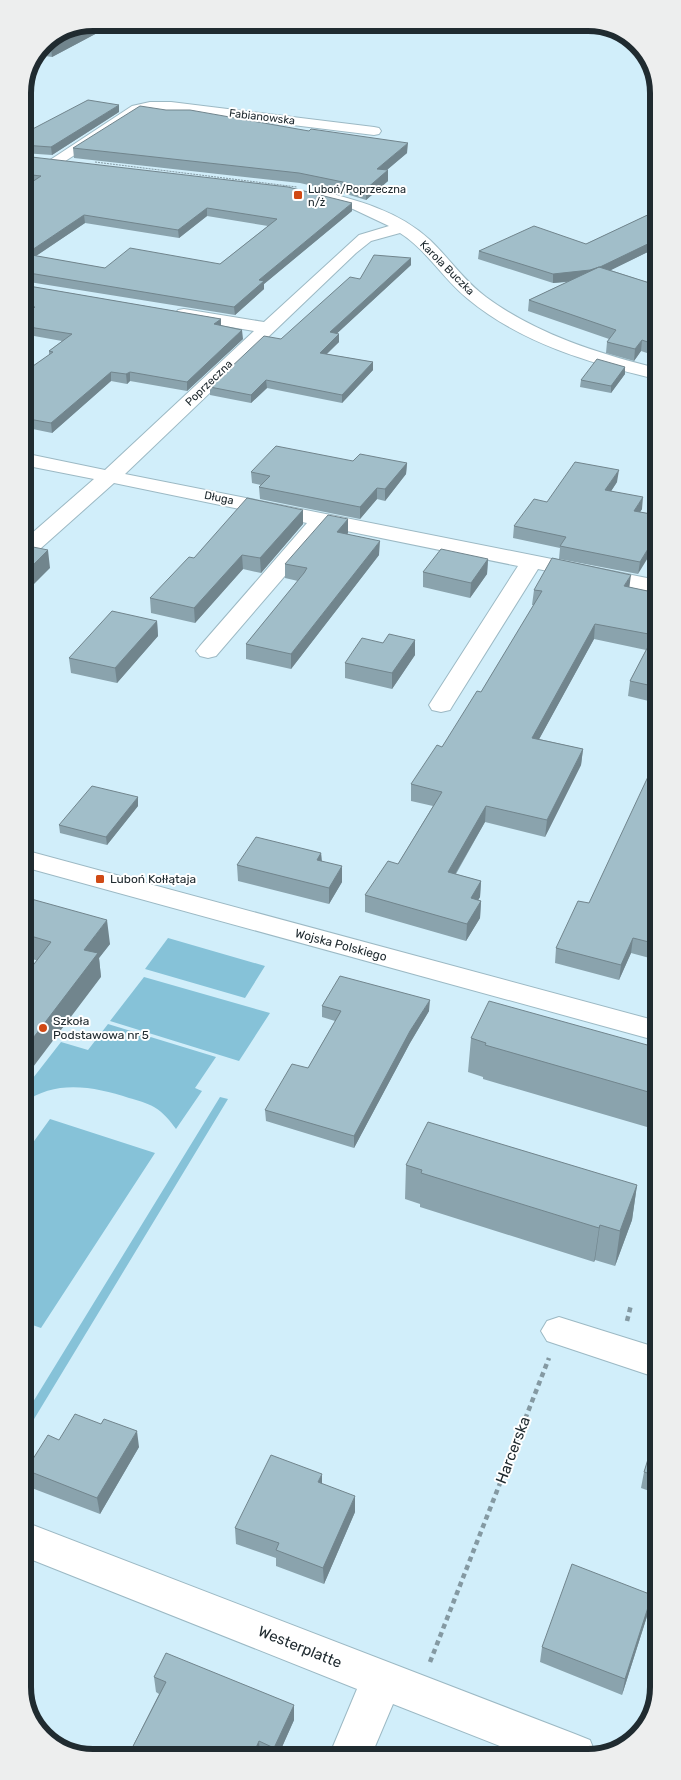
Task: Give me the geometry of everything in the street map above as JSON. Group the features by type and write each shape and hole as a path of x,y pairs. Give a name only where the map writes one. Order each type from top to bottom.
{"street":[{"name":"Fabianowska","path":"54,162 132,112 150,106 171,106 374,131"},
{"path":"38,160 79,165"},
{"name":"Karola Buczka","path":"302,192 364,207 402,227 420,240 470,293 520,326 595,358 650,372"},
{"name":"Poprzeczna","path":"31,545 109,476 365,238 402,227"},
{"path":"169,312 266,328"},
{"name":"Długa","path":"31,461 650,586"},
{"path":"208,651 322,519"},
{"path":"441,705 532,562"},
{"name":"Wojska Polskiego","path":"31,860 650,1030"},
{"path":"559,1332 650,1360"},
{"name":"Westerplatte","path":"31,1541 560,1749"},
{"path":"353,1749 382,1680"}],"path":[{"name":"Harcerska","path":"429,1665 559,1332"}],"shaded area":[{"path":"168,938 265,966 245,998 145,969"},
{"path":"144,977 270,1013 239,1061 110,1021"},
{"path":"108,1024 216,1057 195,1088 202,1091 176,1129 158,1109 116,1094 89,1088 62,1088 36,1095 31,1098 31,1081 61,1042 88,1050"},
{"path":"220,1097 228,1099 31,1424 31,1405"},
{"path":"50,1119 155,1153 41,1328 31,1324 31,1145"}],"building":[{"path":"76,34 51,48 62,40"},
{"path":"88,100 119,105 51,147 31,146 31,130"},
{"path":"140,106 166,110 190,110 309,131 311,129 408,143 377,169 388,170 366,189 299,173 73,148"},
{"path":"31,157 288,187 352,203 259,280 264,281 234,307 31,273 31,255 105,268 130,248 220,264 277,219 207,208 178,230 84,215 31,251 31,183 41,176 31,175"},
{"path":"650,214 650,243 590,270 553,274 479,251 534,226 586,244"},
{"path":"374,255 411,258 330,332 339,334 320,353 373,362 342,395 266,380 251,395 210,387 264,336 281,339 350,277 360,279"},
{"path":"599,267 650,283 650,343 642,340 635,349 607,342 616,330 529,300"},
{"path":"31,286 221,319 214,324 242,330 187,382 130,372 126,374 111,372 51,423 31,419 31,367 53,352 49,351 72,334 31,327 31,311 35,307 31,306"},
{"path":"597,359 625,367 611,386 581,380"},
{"path":"276,446 353,461 360,454 407,463 385,489 377,488 360,507 259,487 270,476 251,472"},
{"path":"575,462 619,470 605,490 643,497 634,511 650,514 650,546 640,562 560,546 566,537 514,526 534,499 547,502"},
{"path":"247,498 303,510 260,558 242,555 194,608 150,598 189,557 194,558"},
{"path":"328,515 348,519 337,532 380,541 291,654 246,644 304,573 307,568 285,564"},
{"path":"31,547 48,550 31,567"},
{"path":"441,549 488,559 471,583 423,572"},
{"path":"552,558 631,575 624,586 650,592 650,634 595,624 532,738 583,749 547,820 486,806 448,872 481,881 471,898 481,901 467,924 365,895 388,861 398,864 442,792 411,784 437,745 442,747 477,691 481,692 542,591 534,590"},
{"path":"112,611 157,621 115,668 69,658"},
{"path":"389,634 415,640 392,673 345,663 362,638 383,643"},
{"path":"650,643 650,685 630,681"},
{"path":"650,772 650,942 633,938 621,965 556,948 578,901 589,903"},
{"path":"92,786 138,797 106,837 59,825"},
{"path":"256,837 321,853 317,860 342,866 329,888 237,865"},
{"path":"31,899 107,920 84,950 98,953 31,1041 31,968 51,942 31,936"},
{"path":"340,976 430,1000 410,1031 354,1136 265,1110 292,1064 308,1068 341,1011 322,1006"},
{"path":"489,1001 650,1046 650,1092 485,1045 486,1043 471,1038"},
{"path":"428,1122 637,1185 620,1231 600,1225 599,1228 421,1173 422,1170 406,1165"},
{"path":"75,1414 101,1424 104,1419 137,1431 97,1498 31,1472 31,1462 48,1435 59,1440"},
{"path":"650,1453 650,1474 644,1472"},
{"path":"271,1455 322,1474 318,1482 355,1496 323,1568 276,1550 279,1543 235,1528"},
{"path":"572,1564 650,1594 650,1601 625,1679 542,1647"},
{"path":"166,1653 294,1705 274,1748 259,1741 256,1749 132,1749 166,1682 154,1677"}],"place":[{"name":"Luboń/Poprzeczna n/ż","path":"298,195"},
{"name":"Luboń Kołłątaja","path":"100,879"},
{"name":"Szkoła Podstawowa nr 5","path":"43,1028"}]}
